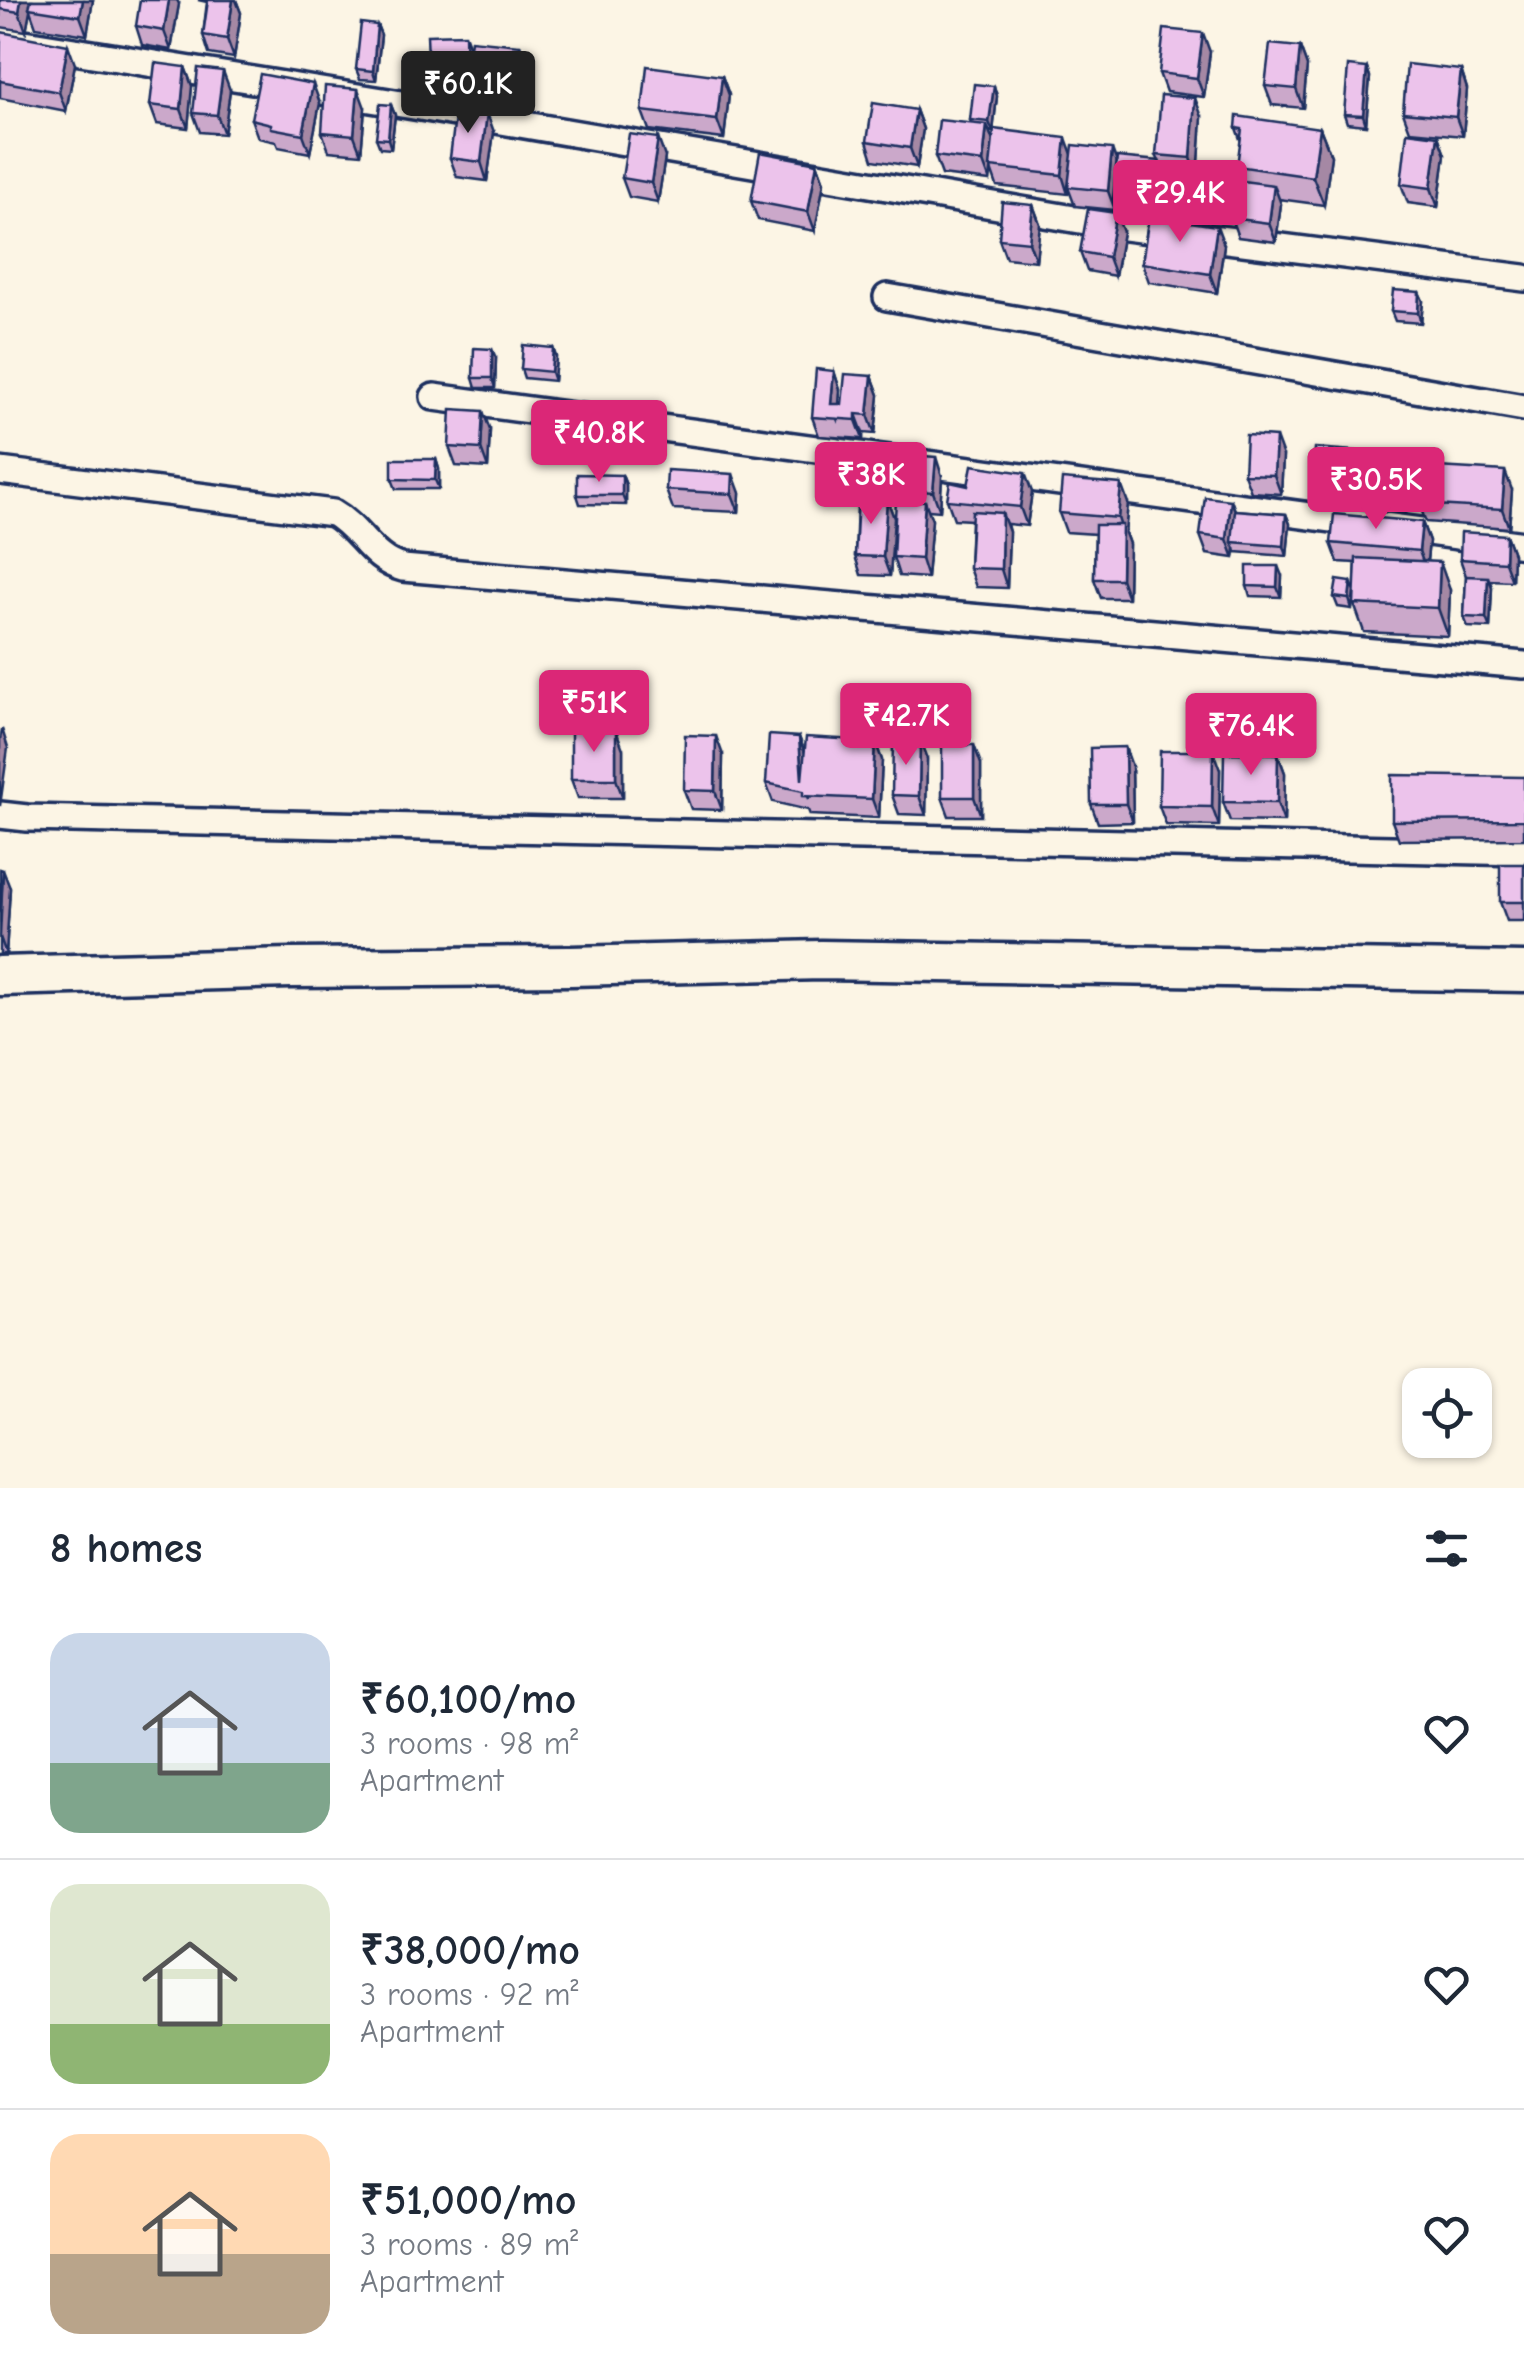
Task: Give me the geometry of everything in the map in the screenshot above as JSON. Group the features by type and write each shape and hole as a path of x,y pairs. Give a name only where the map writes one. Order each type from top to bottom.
{"street":[{"path":"0,38 420,106 1109,226 1524,278"},
{"path":"888,297 1524,408"},
{"path":"434,397 1524,545"},
{"path":"0,470 334,513 349,522 374,554 387,564 403,568 1524,665"},
{"path":"0,815 1524,852"},
{"path":"0,976 820,960 1524,972"}],"building":[{"path":"0,0 21,0 19,12 0,9"},
{"path":"31,0 83,0 80,16 29,8"},
{"path":"140,0 169,0 164,31 136,26"},
{"path":"208,0 233,0 227,39 203,35"},
{"path":"361,23 377,25 373,71 356,69"},
{"path":"1164,29 1203,33 1197,78 1159,73"},
{"path":"1,32 68,45 59,92 0,81"},
{"path":"465,34 466,72 471,40 520,45 516,89 429,84 427,35"},
{"path":"1270,44 1300,47 1296,89 1265,86"},
{"path":"155,63 185,67 181,109 150,105"},
{"path":"1407,64 1461,70 1456,117 1403,112"},
{"path":"647,66 722,76 717,120 642,111"},
{"path":"1348,66 1367,68 1363,115 1344,114"},
{"path":"198,68 223,71 217,115 193,113"},
{"path":"260,74 313,84 303,134 271,128 271,124 251,119"},
{"path":"974,84 994,86 989,122 970,120"},
{"path":"325,86 358,89 354,135 322,132"},
{"path":"1161,95 1195,98 1191,158 1156,155"},
{"path":"873,103 916,110 910,148 867,141"},
{"path":"380,104 391,105 388,139 376,138"},
{"path":"456,109 487,113 481,162 450,158"},
{"path":"1237,116 1320,128 1313,177 1237,166 1242,129 1236,128"},
{"path":"939,120 987,125 983,162 935,156"},
{"path":"994,129 1066,138 1062,175 990,167"},
{"path":"1407,132 1438,136 1431,188 1401,184"},
{"path":"629,134 658,138 651,183 622,178"},
{"path":"1073,145 1112,149 1108,191 1068,187"},
{"path":"760,152 817,163 808,212 751,201"},
{"path":"1117,157 1159,161 1155,203 1113,199"},
{"path":"1235,180 1274,185 1269,223 1231,218"},
{"path":"1002,202 1033,205 1029,242 999,239"},
{"path":"1088,209 1116,213 1108,257 1080,252"},
{"path":"1149,216 1217,226 1210,274 1142,263"},
{"path":"1393,290 1419,292 1418,313 1391,311"},
{"path":"523,345 553,348 551,372 521,369"},
{"path":"474,348 492,349 492,378 473,378"},
{"path":"816,369 834,371 831,404 842,404 845,374 872,376 868,415 856,414 856,420 812,417"},
{"path":"451,409 483,411 481,449 449,447"},
{"path":"1246,435 1276,437 1274,475 1244,474"},
{"path":"1315,448 1380,453 1377,491 1311,486"},
{"path":"896,454 936,457 933,492 894,489"},
{"path":"838,455 861,457 859,495 836,493"},
{"path":"392,459 436,459 435,480 392,479"},
{"path":"1384,462 1405,464 1403,502 1380,500"},
{"path":"972,465 1025,473 1020,507 947,500 950,482 968,486"},
{"path":"1421,466 1505,471 1502,509 1419,504"},
{"path":"667,470 733,474 732,494 666,490"},
{"path":"577,474 622,475 622,495 577,495"},
{"path":"1062,479 1121,484 1118,518 1059,513"},
{"path":"858,497 887,499 883,557 855,556"},
{"path":"1205,497 1231,500 1227,539 1200,535"},
{"path":"896,499 925,501 921,559 893,557"},
{"path":"1235,510 1286,514 1284,546 1232,542"},
{"path":"972,511 1002,513 1001,569 969,568"},
{"path":"1334,514 1422,522 1419,551 1331,543"},
{"path":"1095,525 1122,525 1121,579 1094,579"},
{"path":"1461,532 1506,535 1505,562 1460,559"},
{"path":"1356,558 1440,562 1438,608 1354,604"},
{"path":"1247,566 1278,566 1277,587 1247,586"},
{"path":"1466,576 1488,577 1486,618 1464,617"},
{"path":"1337,580 1351,582 1349,599 1334,597"},
{"path":"571,730 616,730 616,779 571,779"},
{"path":"685,735 716,736 715,791 684,790"},
{"path":"769,735 799,737 802,780 806,737 875,741 872,799 803,796 803,791 766,783"},
{"path":"893,740 920,740 919,796 892,795"},
{"path":"942,745 974,745 974,797 942,797"},
{"path":"1125,747 1126,804 1091,804 1090,748"},
{"path":"1160,751 1213,751 1212,807 1159,806"},
{"path":"1224,753 1278,754 1277,803 1223,802"},
{"path":"1392,775 1524,777 1524,820 1392,821"},
{"path":"1500,864 1524,864 1524,902 1500,902"},
{"path":"0,869 3,870 0,923"}]}
